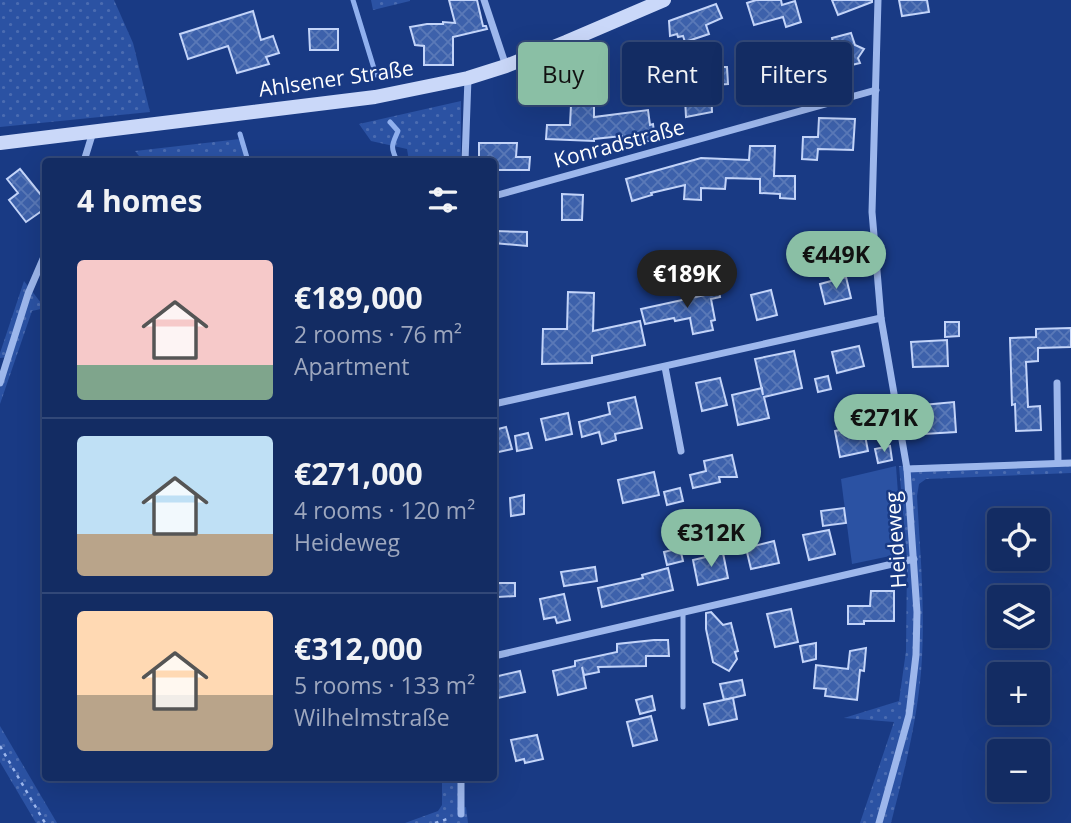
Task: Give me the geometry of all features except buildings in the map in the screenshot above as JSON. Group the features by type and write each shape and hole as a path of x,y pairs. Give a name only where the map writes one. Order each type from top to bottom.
{"main road":[{"name":"Ahlsener Straße","path":"0,143 375,97 468,78 506,66 664,0"}],"street":[{"path":"484,0 506,66"},
{"name":"Heideweg","path":"878,0 872,212 881,318 907,469 917,612 916,655 909,715 879,823"},
{"path":"465,158 468,78"},
{"name":"Konradstraße","path":"497,195 876,90"},
{"path":"85,158 94,132"},
{"path":"0,383 27,294 42,261"},
{"path":"497,403 881,318"},
{"path":"665,367 681,451"},
{"path":"1058,383 1058,463"},
{"path":"907,469 1071,463"},
{"path":"497,655 914,559"},
{"path":"461,781 461,814"}],"lane":[{"path":"683,612 683,707"}],"path":[{"path":"0,746 45,823"},
{"path":"435,823 461,814"}],"shaded area":[{"path":"0,0 114,0 133,43 150,112 0,127"},
{"path":"371,0 410,0 410,1 373,10"},
{"path":"461,101 461,158 408,158 407,149 371,141 359,124"},
{"path":"240,139 245,158 141,158 135,151"},
{"path":"24,281 42,304 42,309 32,311 0,404 0,388 9,357 0,358"},
{"path":"1071,460 1071,473 926,479 919,484 917,496 923,638 915,721 891,823 860,823 894,722 844,718 899,701 906,651 907,560 899,466"},
{"path":"896,466 902,547 895,555 852,564 841,479"},
{"path":"0,726 57,823 36,823 0,762"},
{"path":"442,781 458,781 459,809 466,807 468,823 405,823 438,811 442,805"}],"waterway":[{"path":"353,0 376,75"},
{"path":"390,122 398,131 393,146 396,158"},
{"path":"240,134 247,158"}]}
